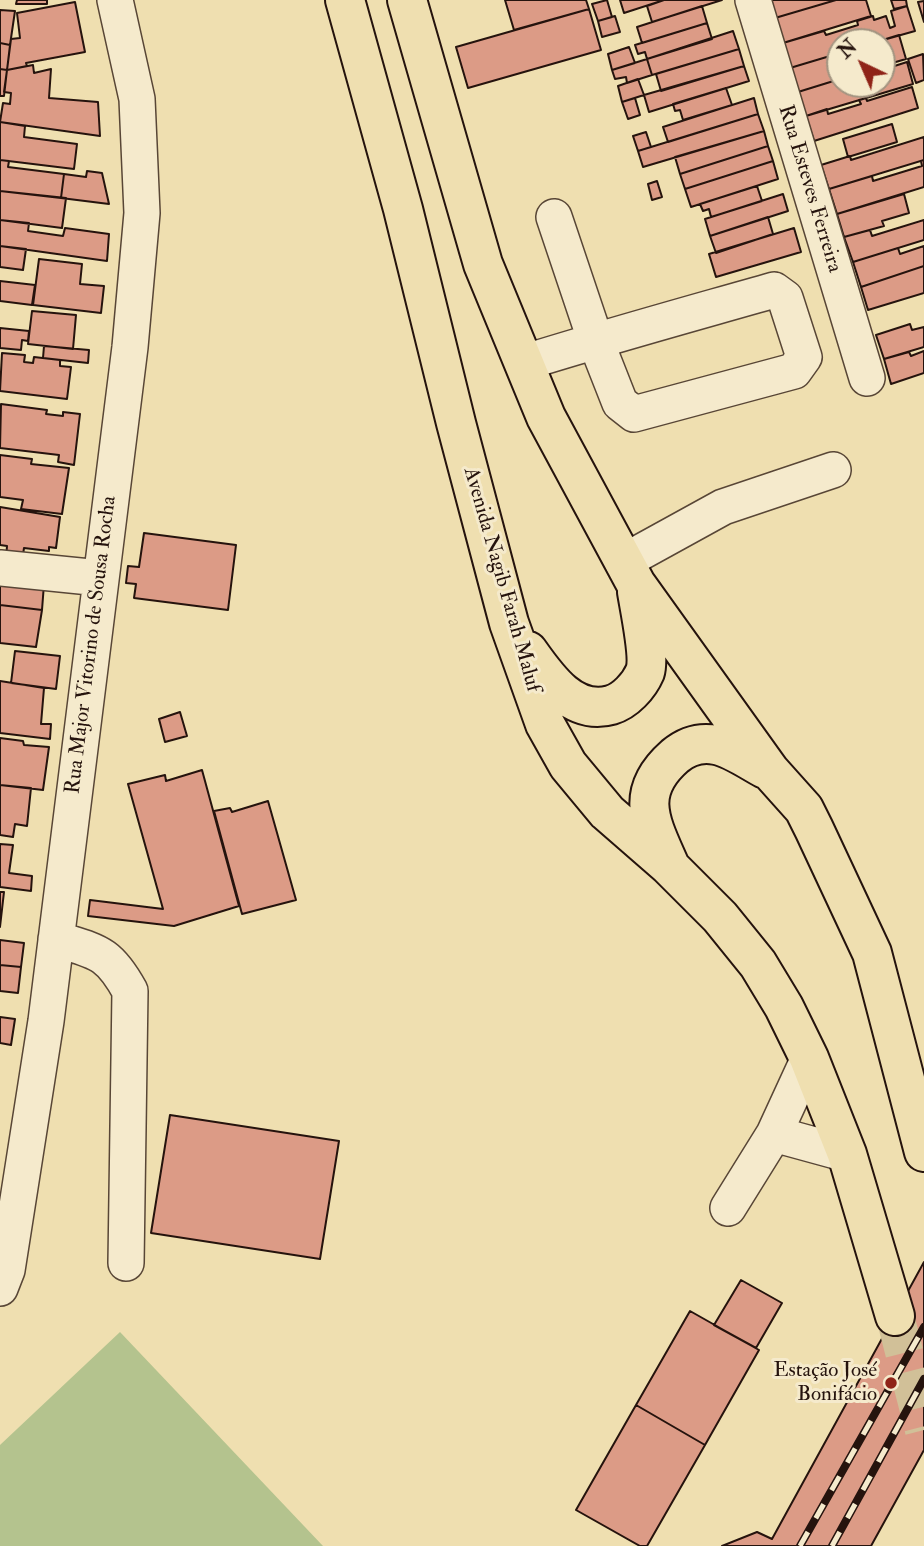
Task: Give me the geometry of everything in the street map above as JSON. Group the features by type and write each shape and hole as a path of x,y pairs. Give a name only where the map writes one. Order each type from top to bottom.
{"main road":[{"name":"Avenida Nagib Farah Maluf","path":"345,0 403,209 509,623 545,724 568,765 607,812 669,866 720,917 758,964 784,1007 809,1058 847,1154 895,1316"},
{"path":"407,0 483,264 546,417 629,573 770,771 804,809 838,875 872,953 924,1152"},
{"path":"509,623 544,674 571,700 589,708 601,708 619,702 632,692 645,671 645,646 629,573"},
{"path":"669,866 653,827 648,804 651,784 666,764 681,751 700,743 719,745 770,771"}],"street":[{"name":"Rua Major Vitorino de Sousa Rocha","path":"0,1288 9,1256 46,1021 130,347 142,213 137,99 114,0"},
{"name":"Rua Esteves Ferreira","path":"753,0 867,378"},
{"path":"523,363 596,342 774,290 785,298 804,357 794,371 634,414 620,403 596,342 554,218"},
{"path":"629,573 723,507 833,470"},
{"path":"0,568 100,578"},
{"path":"56,939 98,953 117,968 130,991 126,1263"},
{"path":"728,1208 774,1134 809,1058"},
{"path":"774,1134 847,1154"}],"green space":[{"path":"120,1332 323,1546 0,1546 0,1445"}],"building":[{"path":"17,0 47,0 47,4 16,4"},
{"path":"505,0 586,0 589,9 514,30"},
{"path":"607,0 612,17 598,21 592,4"},
{"path":"620,0 664,0 624,13"},
{"path":"664,0 722,0 652,22 647,6"},
{"path":"770,0 836,0 775,18"},
{"path":"836,0 866,0 871,16 783,43 775,18"},
{"path":"891,0 906,0 907,6 894,9"},
{"path":"924,1 924,22 918,2"},
{"path":"75,2 85,52 26,63 27,66 7,70 11,39 20,38 17,13"},
{"path":"702,6 707,23 642,43 637,27"},
{"path":"907,6 915,31 896,36 896,28 890,28 895,26 891,11"},
{"path":"589,9 601,50 468,88 456,47"},
{"path":"0,10 15,11 10,45 0,43"},
{"path":"615,16 620,32 602,37 598,21"},
{"path":"873,16 874,20 886,16 890,28 848,28 858,25 857,21"},
{"path":"707,23 712,39 647,59 645,52 638,54 635,45"},
{"path":"733,31 739,49 652,75 647,59"},
{"path":"824,31 826,57 790,68 783,43"},
{"path":"899,35 906,59 896,62 896,36"},
{"path":"0,43 10,45 7,70 0,69"},
{"path":"629,47 635,63 612,70 608,54"},
{"path":"739,49 744,66 661,91 656,74"},
{"path":"923,54 924,80 916,83 908,59"},
{"path":"826,57 826,83 798,92 790,68"},
{"path":"647,59 652,75 627,83 626,77 615,79 612,70"},
{"path":"907,62 913,84 896,89 896,66"},
{"path":"33,65 34,73 51,69 49,98 98,102 100,136 0,122 3,103 10,104 11,93 4,92 7,70"},
{"path":"744,66 749,81 649,112 644,95"},
{"path":"0,69 7,70 4,96 0,96"},
{"path":"638,79 644,95 622,102 618,86"},
{"path":"826,83 826,98 866,98 806,116 798,92"},
{"path":"912,87 918,108 814,141 806,116 827,109 828,114 861,104 859,100 866,98 867,101 896,98 896,92"},
{"path":"726,88 732,105 683,120 680,110 675,111 673,104"},
{"path":"635,98 640,115 628,119 622,102"},
{"path":"754,98 758,114 668,142 663,127"},
{"path":"758,114 764,131 643,167 638,151"},
{"path":"0,122 25,126 24,137 77,144 74,169 0,160"},
{"path":"892,124 897,142 848,157 843,139"},
{"path":"764,131 768,146 680,174 675,157"},
{"path":"646,132 651,147 638,151 633,136"},
{"path":"924,137 924,160 829,189 821,165 850,156 851,160"},
{"path":"768,146 773,161 685,189 680,174"},
{"path":"0,160 9,161 8,167 64,174 61,198 0,191"},
{"path":"924,160 924,187 837,214 829,189 872,176 873,181 922,166 921,161"},
{"path":"773,161 778,179 691,207 685,189"},
{"path":"87,171 102,173 109,204 61,198 64,174 86,177"},
{"path":"657,181 662,197 652,200 648,184"},
{"path":"757,186 762,201 711,217 709,209 703,211 700,204"},
{"path":"0,191 66,198 62,228 0,220"},
{"path":"783,194 788,211 710,236 705,219"},
{"path":"904,194 909,213 882,221 884,226 844,237 837,214"},
{"path":"768,217 773,234 716,253 710,236"},
{"path":"0,220 29,223 28,231 63,236 65,228 109,234 107,261 0,246"},
{"path":"924,220 924,240 853,262 844,237 870,230 872,236"},
{"path":"794,228 801,252 716,277 709,254"},
{"path":"0,246 26,249 23,270 0,267"},
{"path":"924,246 924,266 861,287 853,262 898,248 900,254"},
{"path":"39,259 82,264 80,284 104,286 101,313 33,305"},
{"path":"924,266 924,293 868,310 861,287"},
{"path":"0,281 35,285 32,305 0,301"},
{"path":"32,311 76,315 73,349 28,344"},
{"path":"910,324 912,330 924,327 924,347 884,359 876,335"},
{"path":"0,328 29,331 28,341 22,340 21,350 0,348"},
{"path":"44,346 89,350 88,363 43,358"},
{"path":"924,351 924,373 891,384 884,359 909,352 911,356"},
{"path":"2,353 25,355 24,362 33,363 34,357 60,360 60,366 71,367 67,399 0,391"},
{"path":"1,404 47,410 46,414 80,414 74,465 58,462 59,455 0,448"},
{"path":"0,455 32,459 31,464 69,468 62,514 21,509 23,500 0,497"},
{"path":"0,507 60,517 56,548 49,547 49,551 24,548 22,561 6,559 7,546 0,545"},
{"path":"144,533 236,545 228,610 134,598 136,584 126,583 128,566 139,567"},
{"path":"0,579 44,584 42,610 0,605"},
{"path":"0,605 42,610 36,647 0,643"},
{"path":"15,651 60,656 56,689 11,683"},
{"path":"0,681 44,688 41,724 51,724 50,739 0,733"},
{"path":"180,712 187,736 165,742 159,719"},
{"path":"0,738 23,741 24,745 49,747 43,790 0,785"},
{"path":"202,770 239,906 174,926 88,916 90,900 163,909 128,784 165,775 166,781"},
{"path":"0,785 31,788 27,826 15,824 13,837 0,835"},
{"path":"268,801 296,900 242,914 214,811 230,808 232,812"},
{"path":"0,844 13,845 9,873 32,876 31,891 0,887"},
{"path":"0,892 4,892 0,927"},
{"path":"0,940 24,943 21,967 0,965"},
{"path":"0,965 21,967 18,993 0,991"},
{"path":"0,1017 15,1019 11,1045 0,1043"},
{"path":"170,1115 339,1141 320,1259 151,1233"},
{"name":"Estação José Bonifácio","path":"924,1262 924,1450 871,1546 722,1546 757,1532 772,1539"},
{"path":"741,1280 782,1303 756,1348 714,1325"},
{"path":"690,1311 759,1350 705,1445 636,1405"},
{"path":"636,1405 705,1445 647,1546 640,1546 576,1510"}],"tunnel":[{"path":"895,1316 924,1430"}],"railway":[{"path":"800,1546 924,1327"},
{"path":"832,1546 924,1379"}],"place":[{"name":"Estação José Bonifácio","path":"891,1383"}]}
